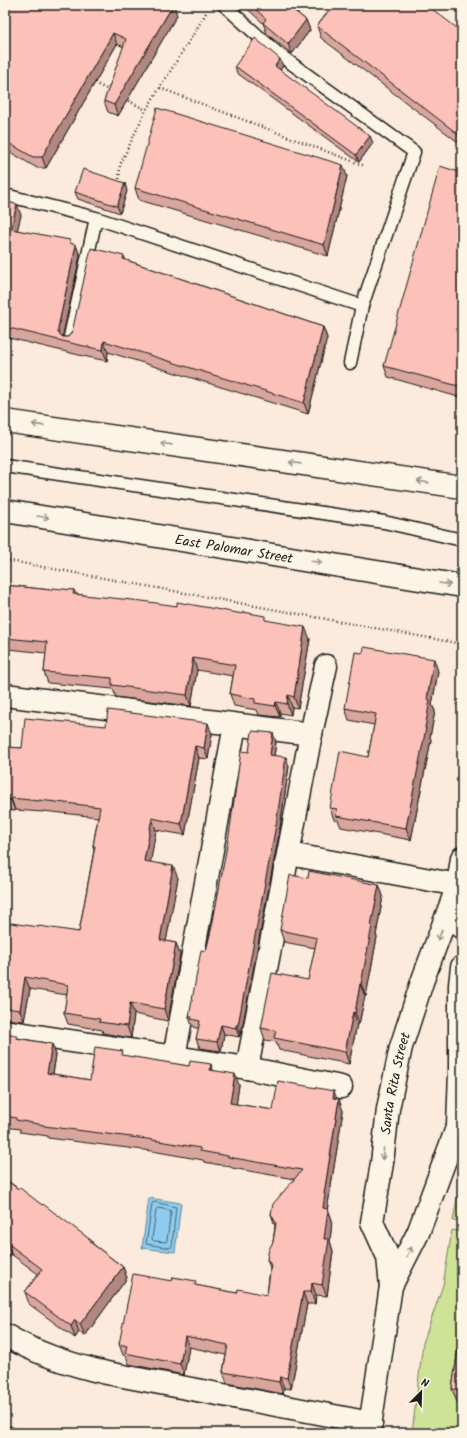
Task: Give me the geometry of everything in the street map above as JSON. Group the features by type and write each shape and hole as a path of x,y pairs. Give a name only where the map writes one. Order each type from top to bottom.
{"street":[{"path":"5,420 462,487"},
{"name":"East Palomar Street","path":"5,511 462,586"},
{"path":"247,1068 311,734 326,666"},
{"path":"5,695 311,734"},
{"path":"174,1057 236,725"},
{"path":"289,854 460,886"},
{"name":"Santa Rita Street","path":"462,858 460,886 462,928"},
{"name":"Santa Rita Street","path":"370,1428 391,1286 388,1257 372,1222 382,1163 388,1109 401,1047 422,982 460,886"},
{"name":"Santa Rita Street","path":"391,1286 418,1233 458,1125 460,1072 460,985 462,967"},
{"path":"5,1031 247,1068 341,1087"},
{"path":"5,1335 47,1356 76,1366 107,1374 370,1428"}],"lane":[{"path":"224,5 277,53 414,152 362,306 350,363"},
{"path":"5,195 96,218 362,306"},
{"path":"69,341 96,218"},
{"path":"5,466 384,522 462,540"}],"path":[{"path":"119,184 120,165 146,110 206,11"},
{"path":"90,81 111,92"},
{"path":"160,88 365,166"},
{"path":"125,99 146,110"},
{"path":"5,560 462,644"}],"green space":[{"path":"462,1173 462,1222 453,1221"},
{"path":"452,1230 462,1232 462,1433 412,1433 423,1343 443,1285"}],"water":[{"path":"149,1198 181,1203 175,1252 142,1248"}],"building":[{"path":"5,5 173,5 114,105 104,101 126,39 113,33 42,157 33,157 5,141"},
{"path":"251,5 287,5 306,20 288,44 263,23 266,19"},
{"path":"333,5 427,5 462,32 462,129 458,134 317,26"},
{"path":"255,38 280,59 275,66 370,136 356,155 235,66"},
{"path":"157,108 343,165 324,245 135,188"},
{"path":"440,166 462,173 462,387 384,366"},
{"path":"83,169 125,183 117,206 75,192"},
{"path":"5,202 17,204 11,229 70,240 70,243 76,245 58,328 58,333 63,337 68,337 72,332 91,248 124,256 123,259 323,327 304,403 104,341 103,350 5,327"},
{"path":"5,585 51,590 52,588 74,590 73,594 177,606 177,602 243,614 243,612 265,616 265,620 305,627 294,697 288,695 287,704 276,702 275,706 255,703 255,699 230,694 235,665 193,658 187,695 112,685 112,678 44,672 47,642 5,638"},
{"path":"364,647 434,659 427,699 430,700 426,728 406,828 336,816 337,809 330,808 340,751 368,757 376,714 345,708 355,652 363,653"},
{"path":"108,710 208,723 204,748 195,746 181,824 152,818 144,861 173,866 160,940 176,943 164,1009 130,1003 127,1026 99,1022 100,1019 64,1013 68,985 25,977 20,1010 5,1008 5,924 11,923 39,926 79,932 95,846 93,846 100,807 39,800 5,799 5,747 22,748 25,718 106,726"},
{"path":"252,731 273,733 270,755 286,757 276,825 238,1025 236,1025 236,1028 221,1025 217,1042 196,1039 200,1021 189,1017 201,950 206,951 212,926 229,835 241,751 249,752"},
{"path":"309,871 379,885 361,984 355,1013 353,1012 345,1052 274,1038 276,1031 261,1028 272,973 308,980 317,938 280,930 290,875 308,878"},
{"path":"5,1033 16,1035 16,1038 52,1044 47,1073 90,1080 95,1047 123,1051 122,1055 189,1066 190,1061 211,1064 210,1070 235,1074 230,1103 273,1110 278,1081 334,1091 333,1098 339,1099 324,1194 323,1208 328,1209 324,1239 329,1239 322,1285 312,1283 311,1292 303,1292 287,1378 280,1377 279,1382 223,1372 228,1345 185,1336 180,1364 125,1353 127,1346 119,1344 133,1274 172,1281 173,1277 196,1281 195,1285 237,1293 238,1289 267,1295 271,1265 267,1259 269,1249 273,1242 276,1223 271,1214 273,1204 302,1170 200,1151 200,1148 147,1139 44,1126 5,1116"},
{"path":"5,1179 18,1189 20,1188 42,1205 43,1204 92,1241 90,1242 123,1267 80,1324 75,1320 71,1326 25,1292 42,1269 7,1243 5,1246"},
{"path":"462,1322 462,1390 452,1389"},
{"path":"5,1424 27,1433 5,1433"}]}
